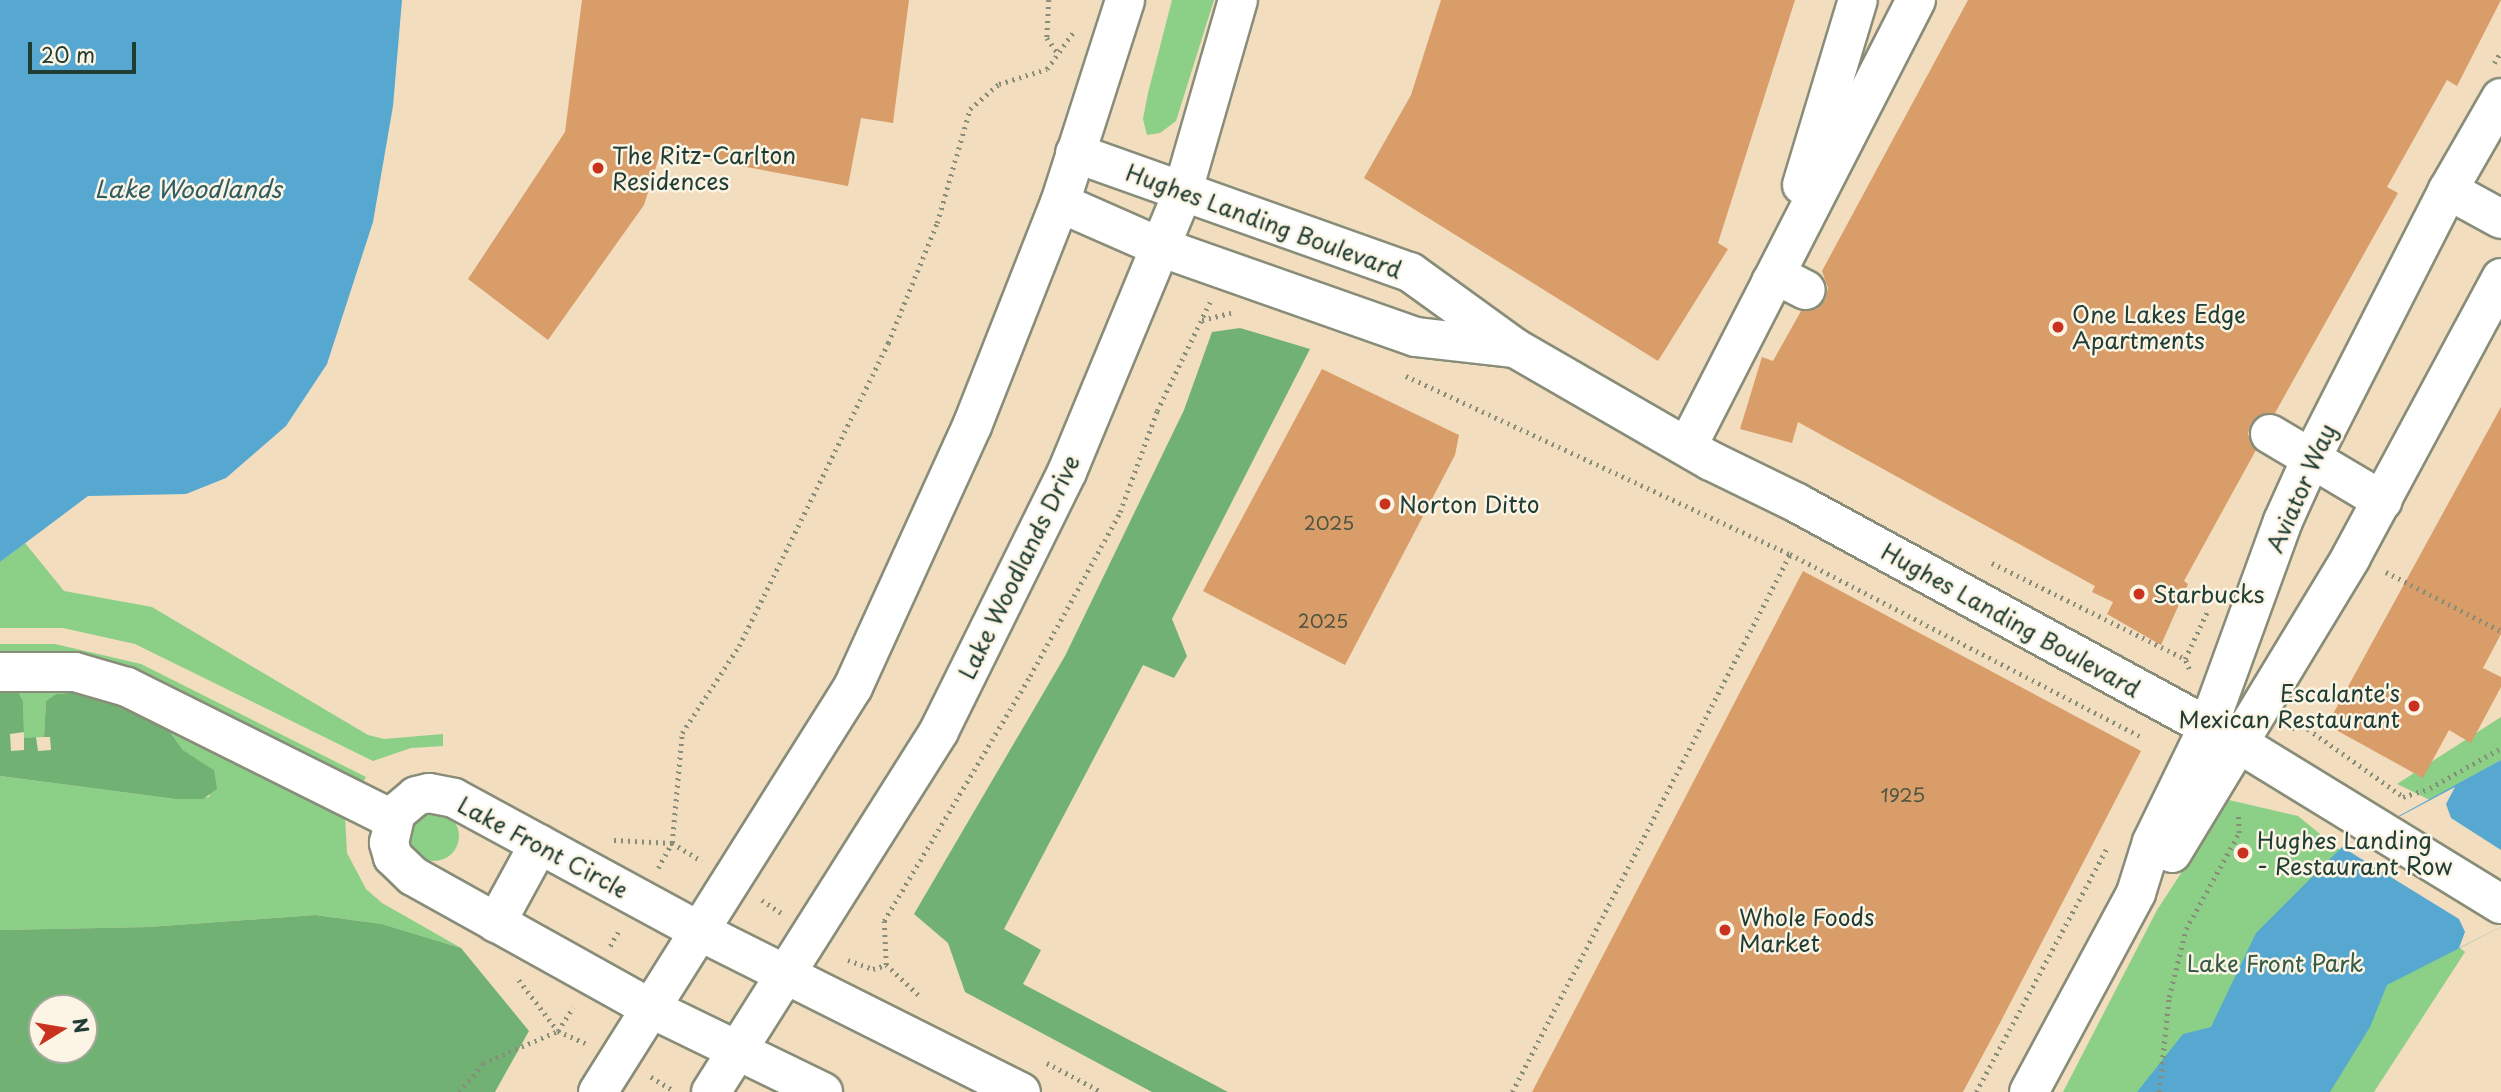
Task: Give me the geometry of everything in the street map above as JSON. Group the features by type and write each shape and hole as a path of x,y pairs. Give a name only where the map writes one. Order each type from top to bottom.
{"street":[{"path":"598,1092 853,687 972,426 1060,203 1125,0"},
{"name":"Lake Woodlands Drive","path":"711,1092 741,1050 785,975 939,732 1067,472 1182,194 1238,0"},
{"path":"1787,276 1808,162 1858,0"},
{"path":"1688,445 1787,276 1916,0"},
{"name":"Aviator Way","path":"2223,735 2283,521 2311,459 2448,190 2501,98"},
{"name":"Hughes Landing Boulevard","path":"1075,153 1182,194 1410,272 1515,348 1688,445 2223,735 2381,827 2501,904"},
{"path":"2448,190 2501,219"},
{"name":"Hughes Landing Boulevard","path":"1060,203 1160,247 1416,337 1515,348"},
{"name":"Aviator Way","path":"2029,1092 2136,893 2152,842 2382,501 2501,278"},
{"path":"2270,433 2382,501"},
{"path":"0,672 75,672 127,687 392,819 389,843 402,868 650,1008 824,1092"},
{"name":"Lake Front Circle","path":"392,819 416,796 441,793 699,932 1021,1092"},
{"path":"496,923 539,844"}],"path":[{"path":"1049,0 1047,38 1058,53"},
{"path":"459,1092 483,1063 558,1031 672,843 682,733 739,646 888,343 937,223 970,109 999,84 1047,69 1080,23"},
{"path":"886,965 884,920 1030,676 1120,512 1157,411 1225,270"},
{"path":"1201,320 1236,312"},
{"path":"1392,370 1527,428 1790,554 2153,743 2172,707"},
{"path":"1512,1092 1790,554"},
{"path":"2403,797 2430,788 2501,748"},
{"path":"2159,1092 2165,1027 2186,929 2239,833 2237,807"},
{"path":"1976,1092 2112,839"}],"green space":[{"path":"1172,0 1214,0 1176,121 1160,133 1147,135 1143,119"},
{"path":"1240,328 1310,349 1172,619 1187,656 1174,678 1143,665 1004,929 1041,950 1023,984 1228,1092 1152,1092 965,992 948,943 914,914 1065,656 1184,410 1212,332"},
{"path":"25,543 64,591 152,607 368,735 384,739 443,734 443,746 411,748 373,761 135,644 63,628 0,628 0,562"},
{"path":"0,644 55,644 141,664 366,777 362,784 146,675 63,652 0,653"},
{"path":"16,687 79,692 56,694 46,701 44,737 24,738 23,701"},
{"path":"16,687 23,701 24,732 10,734 11,751 24,750 24,738 36,737 38,751 51,750 50,737 44,737 46,701 56,694 79,692 162,721 183,750 214,770 217,789 203,799 175,799 0,776 0,689"},
{"path":"2501,717 2501,760 2430,800 2397,784"},
{"path":"162,721 345,816 347,853 366,889 382,903 461,948 382,924 315,915 148,927 0,930 0,776 175,799 209,797 214,770 183,750"},
{"name":"Lake Front Park","path":"2229,800 2298,816 2465,952 2374,1092 2063,1092 2157,910"},
{"path":"434,811 452,818 459,836 452,854 434,861 416,854 409,836 416,818"},
{"path":"315,915 382,924 461,948 529,1031 495,1092 0,1092 0,930 148,927"}],"water":[{"name":"Lake Woodlands","path":"0,0 402,0 393,106 373,222 327,364 286,426 226,478 186,494 88,496 0,562"},
{"path":"2501,760 2501,927 2387,985 2370,1027 2330,1092 2137,1092 2183,1034 2211,1027 2256,933 2342,847"}],"pier":[{"path":"2455,787 2446,804 2451,818 2501,850 2501,927 2459,948 2465,932 2459,919 2342,847"}],"building":[{"name":"The Ritz-Carlton Residences","path":"582,0 909,0 893,123 861,118 848,186 661,151 644,205 548,340 468,279 565,132"},
{"path":"1441,0 1795,0 1718,243 1728,249 1658,361 1364,178 1411,95"},
{"name":"One Lakes Edge Apartments","path":"1968,0 2501,0 2457,86 2447,80 2387,187 2398,193 2275,413 2260,415 2251,423 2248,434 2256,450 2184,581 2188,584 2161,645 2107,614 2113,602 2092,592 2095,586 1798,422 1792,443 1740,429 1762,357 1773,361 1801,311 1817,309 1825,300 1828,288 1822,271"},
{"path":"1322,369 1459,435 1455,455 1345,665 1203,591"},
{"path":"2501,407 2501,634 2483,668 2501,677 2501,687 2471,743 2449,730 2423,778 2327,725"},
{"path":"1803,571 2141,751 2001,1021 1963,1092 1532,1092"}],"place":[{"name":"The Ritz-Carlton Residences","path":"598,168"},
{"name":"One Lakes Edge Apartments","path":"2058,327"},
{"name":"Norton Ditto","path":"1385,504"},
{"name":"Starbucks","path":"2139,594"},
{"name":"Escalante's Mexican Restaurant","path":"2414,706"},
{"name":"Hughes Landing - Restaurant Row","path":"2243,853"},
{"name":"Whole Foods Market","path":"1725,930"}]}
